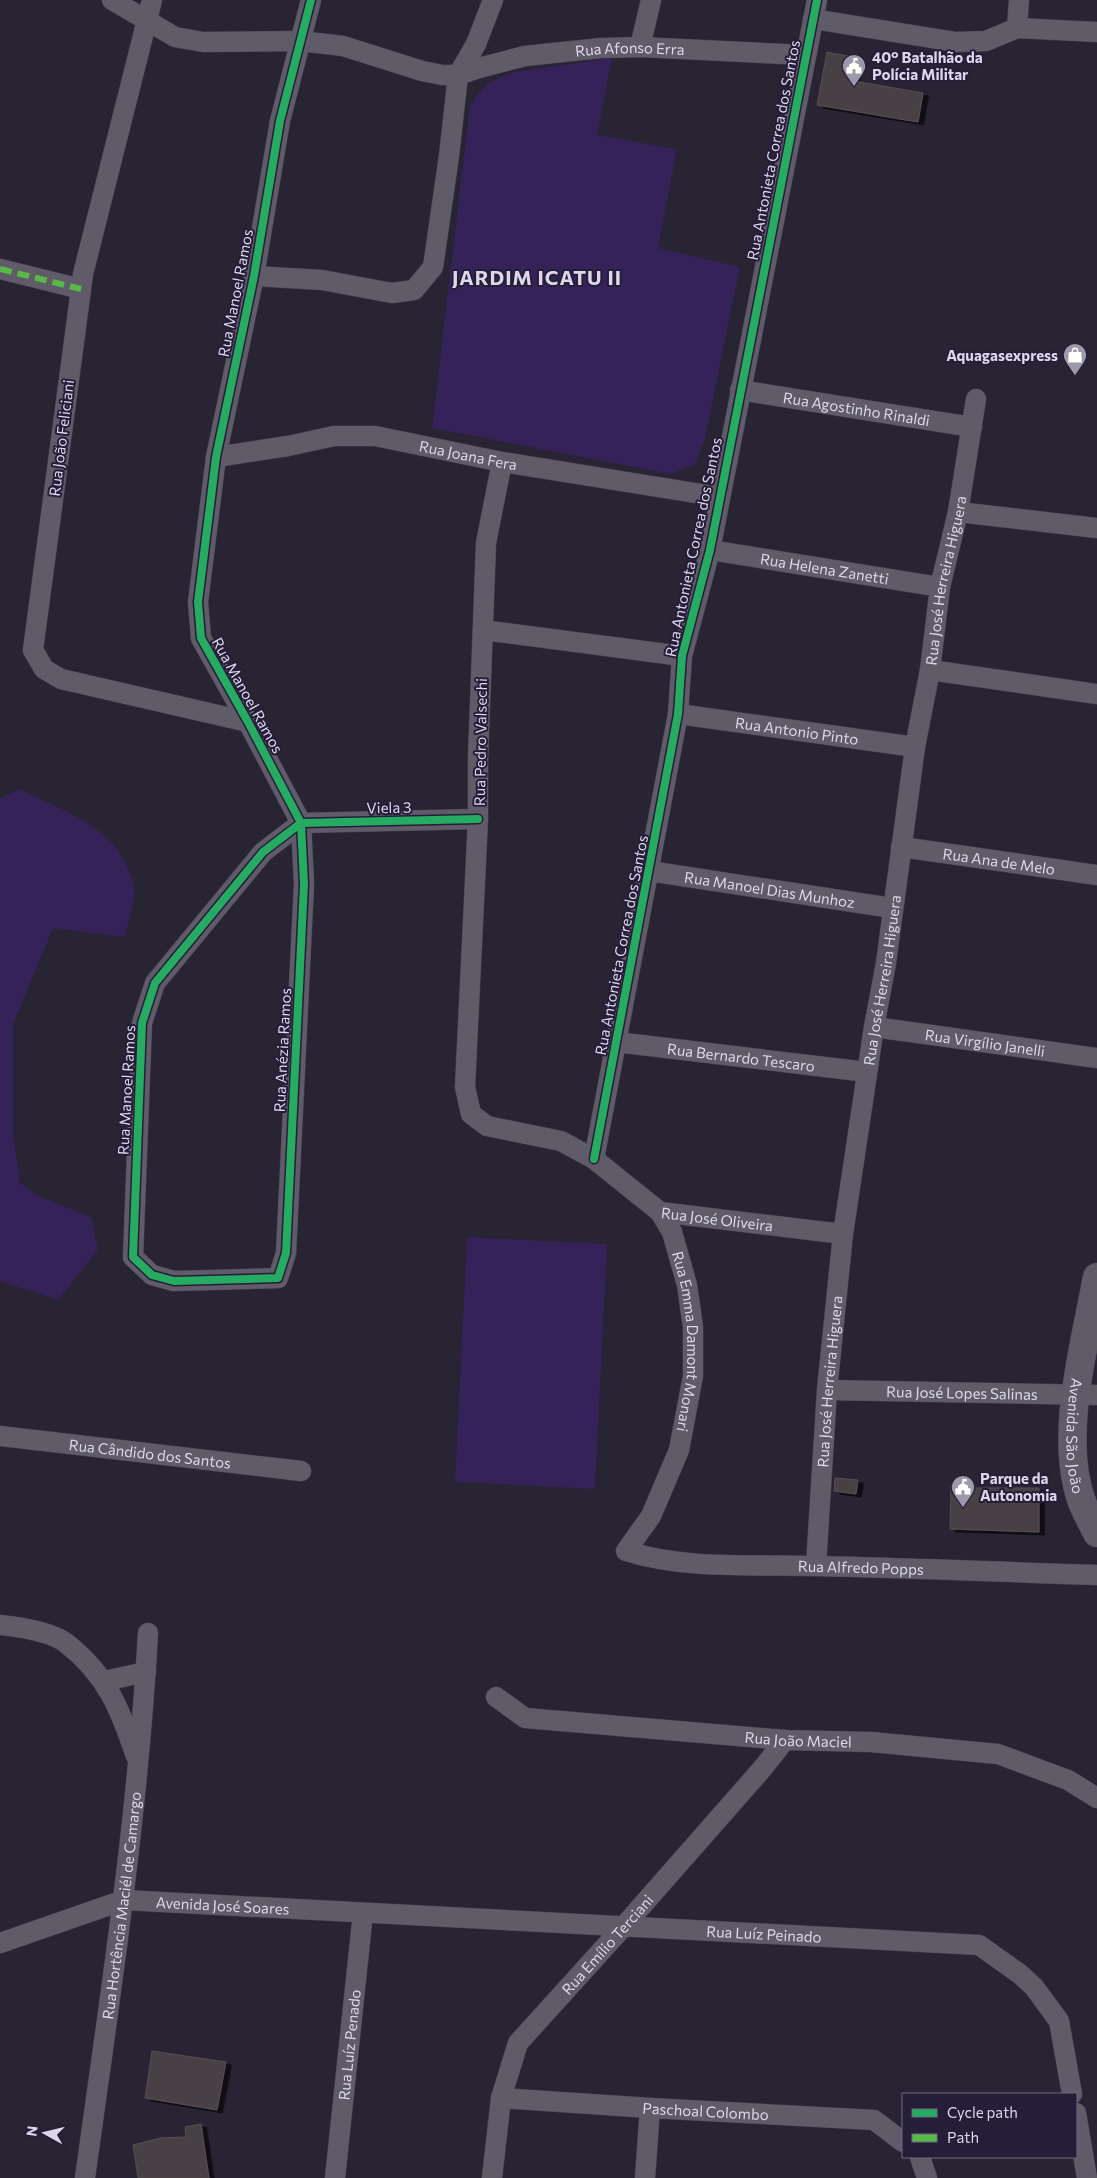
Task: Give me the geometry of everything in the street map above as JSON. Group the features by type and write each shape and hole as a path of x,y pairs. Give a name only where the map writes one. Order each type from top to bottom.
{"main road":[{"name":"Avenida São João","path":"1097,1277 1087,1395 1071,1437 1074,1471 1082,1502 1097,1533"}],"street":[{"path":"112,0 175,37 203,42 300,41 343,46 422,71 458,76"},
{"name":"Rua João Feliciani","path":"152,0 123,111 81,290 33,650 44,669 61,679 248,722"},
{"name":"Rua Manoel Ramos","path":"278,1278 174,1281 152,1274 133,1257 142,1023 155,983 263,852 301,823 201,638 198,602 216,457 254,276 280,121 310,0"},
{"path":"254,276 322,280 392,293 414,290 433,267 458,76 476,44 493,0"},
{"path":"640,47 651,0"},
{"path":"1017,28 1019,0"},
{"path":"815,10 956,42 986,41 1017,28 1097,32"},
{"name":"Rua Antonieta Correa dos Santos","path":"594,1159 678,714 682,656 710,550 815,10"},
{"name":"Rua Afonso Erra","path":"458,76 479,68 526,56 601,48 640,47 806,55"},
{"path":"0,269 81,290"},
{"name":"Rua Agostinho Rinaldi","path":"740,390 972,427"},
{"name":"Rua José Herreira Higuera","path":"816,1566 827,1390 842,1234 874,1027 886,963 915,746 930,670 940,587 958,512 976,399"},
{"name":"Rua Joana Fera","path":"216,457 288,446 334,436 375,436 502,462 720,498"},
{"name":"Rua Pedro Valsechi","path":"471,1114 466,1087 478,819 486,544 502,462"},
{"path":"958,512 1097,528"},
{"name":"Rua Helena Zanetti","path":"710,550 940,587"},
{"path":"483,630 682,656"},
{"path":"930,670 1097,694"},
{"name":"Rua Antonio Pinto","path":"678,714 915,746"},
{"name":"Viela 3","path":"301,823 478,819"},
{"name":"Rua Anézia Ramos","path":"278,1278 286,1254 304,884 301,823"},
{"name":"Rua Ana de Melo","path":"901,846 1097,875"},
{"name":"Rua Manoel Dias Munhoz","path":"649,871 892,908"},
{"name":"Rua Virgílio Janelli","path":"874,1027 1097,1058"},
{"name":"Rua Bernardo Tescaro","path":"616,1042 867,1072"},
{"name":"Rua José Oliveira","path":"471,1114 487,1126 560,1141 594,1159 660,1212 842,1234"},
{"name":"Rua Emma Damont Monari","path":"626,1551 651,1516 679,1450 693,1376 693,1327 688,1284 672,1232 660,1212"},
{"name":"Rua José Lopes Salinas","path":"827,1390 1087,1395"},
{"name":"Rua Cândido dos Santos","path":"0,1436 301,1471"},
{"name":"Rua Alfredo Popps","path":"626,1551 650,1559 703,1564 1097,1575"},
{"path":"0,1625 27,1628 65,1642 104,1681 122,1715 139,1765"},
{"name":"Rua Hortência Maciél de Camargo","path":"85,2178 124,1900 139,1765 148,1633"},
{"path":"104,1681 146,1672"},
{"name":"Rua João Maciel","path":"496,1697 525,1718 785,1740 871,1742 998,1754 1068,1780 1097,1798"},
{"name":"Rua Emílio Terciani","path":"492,2178 501,2098 518,2043 624,1926 762,1769 785,1740"},
{"name":"Avenida José Soares","path":"0,1943 124,1900 363,1913"},
{"name":"Rua Luíz Peinado","path":"363,1913 979,1945 1020,1974 1034,1987 1058,2021 1072,2093"},
{"name":"Rua Luíz Penado","path":"335,2178 363,1913"},
{"name":"Paschoal Colombo","path":"501,2098 874,2120 902,2141"},
{"path":"645,2178 650,2108"},
{"path":"1077,2116 1090,2154 1087,2178"},
{"path":"920,2158 927,2178"}],"shaded area":[{"path":"612,58 597,135 677,149 658,248 740,267 705,438 695,464 671,474 432,428 470,105 487,83 513,72"},
{"path":"19,789 73,815 105,836 118,850 128,867 134,887 133,905 125,937 53,928 13,1025 13,1132 20,1183 38,1196 91,1217 98,1250 58,1300 0,1281 0,799"},
{"path":"467,1237 607,1244 595,1489 455,1482"}],"building":[{"name":"40° Batalhão da Polícia Militar","path":"827,52 858,58 854,81 923,93 918,122 817,105"},
{"path":"835,1478 858,1480 856,1494 834,1491"},
{"path":"951,1485 977,1488 1039,1488 1039,1532 950,1529"},
{"path":"152,2051 226,2062 217,2110 145,2098"},
{"path":"201,2124 209,2178 138,2178 133,2145 160,2138 186,2137 185,2127"}],"marked path":[{"path":"0,269 81,289"}],"cycle path":[{"path":"311,0 280,121 254,276 216,457 198,602 201,638 301,823 263,852 155,983 142,1023 133,1257 152,1275 174,1281 278,1278 286,1253 304,884 301,823 478,819"},
{"path":"594,1159 678,714 682,656 710,550 817,0"}],"place":[{"name":"40° Batalhão da Polícia Militar","path":"854,87"},
{"name":"Aquagasexpress","path":"1075,376"},
{"name":"Parque da Autonomia","path":"963,1508"}],"district":[{"name":"JARDIM ICATU II","path":"537,277"}]}
